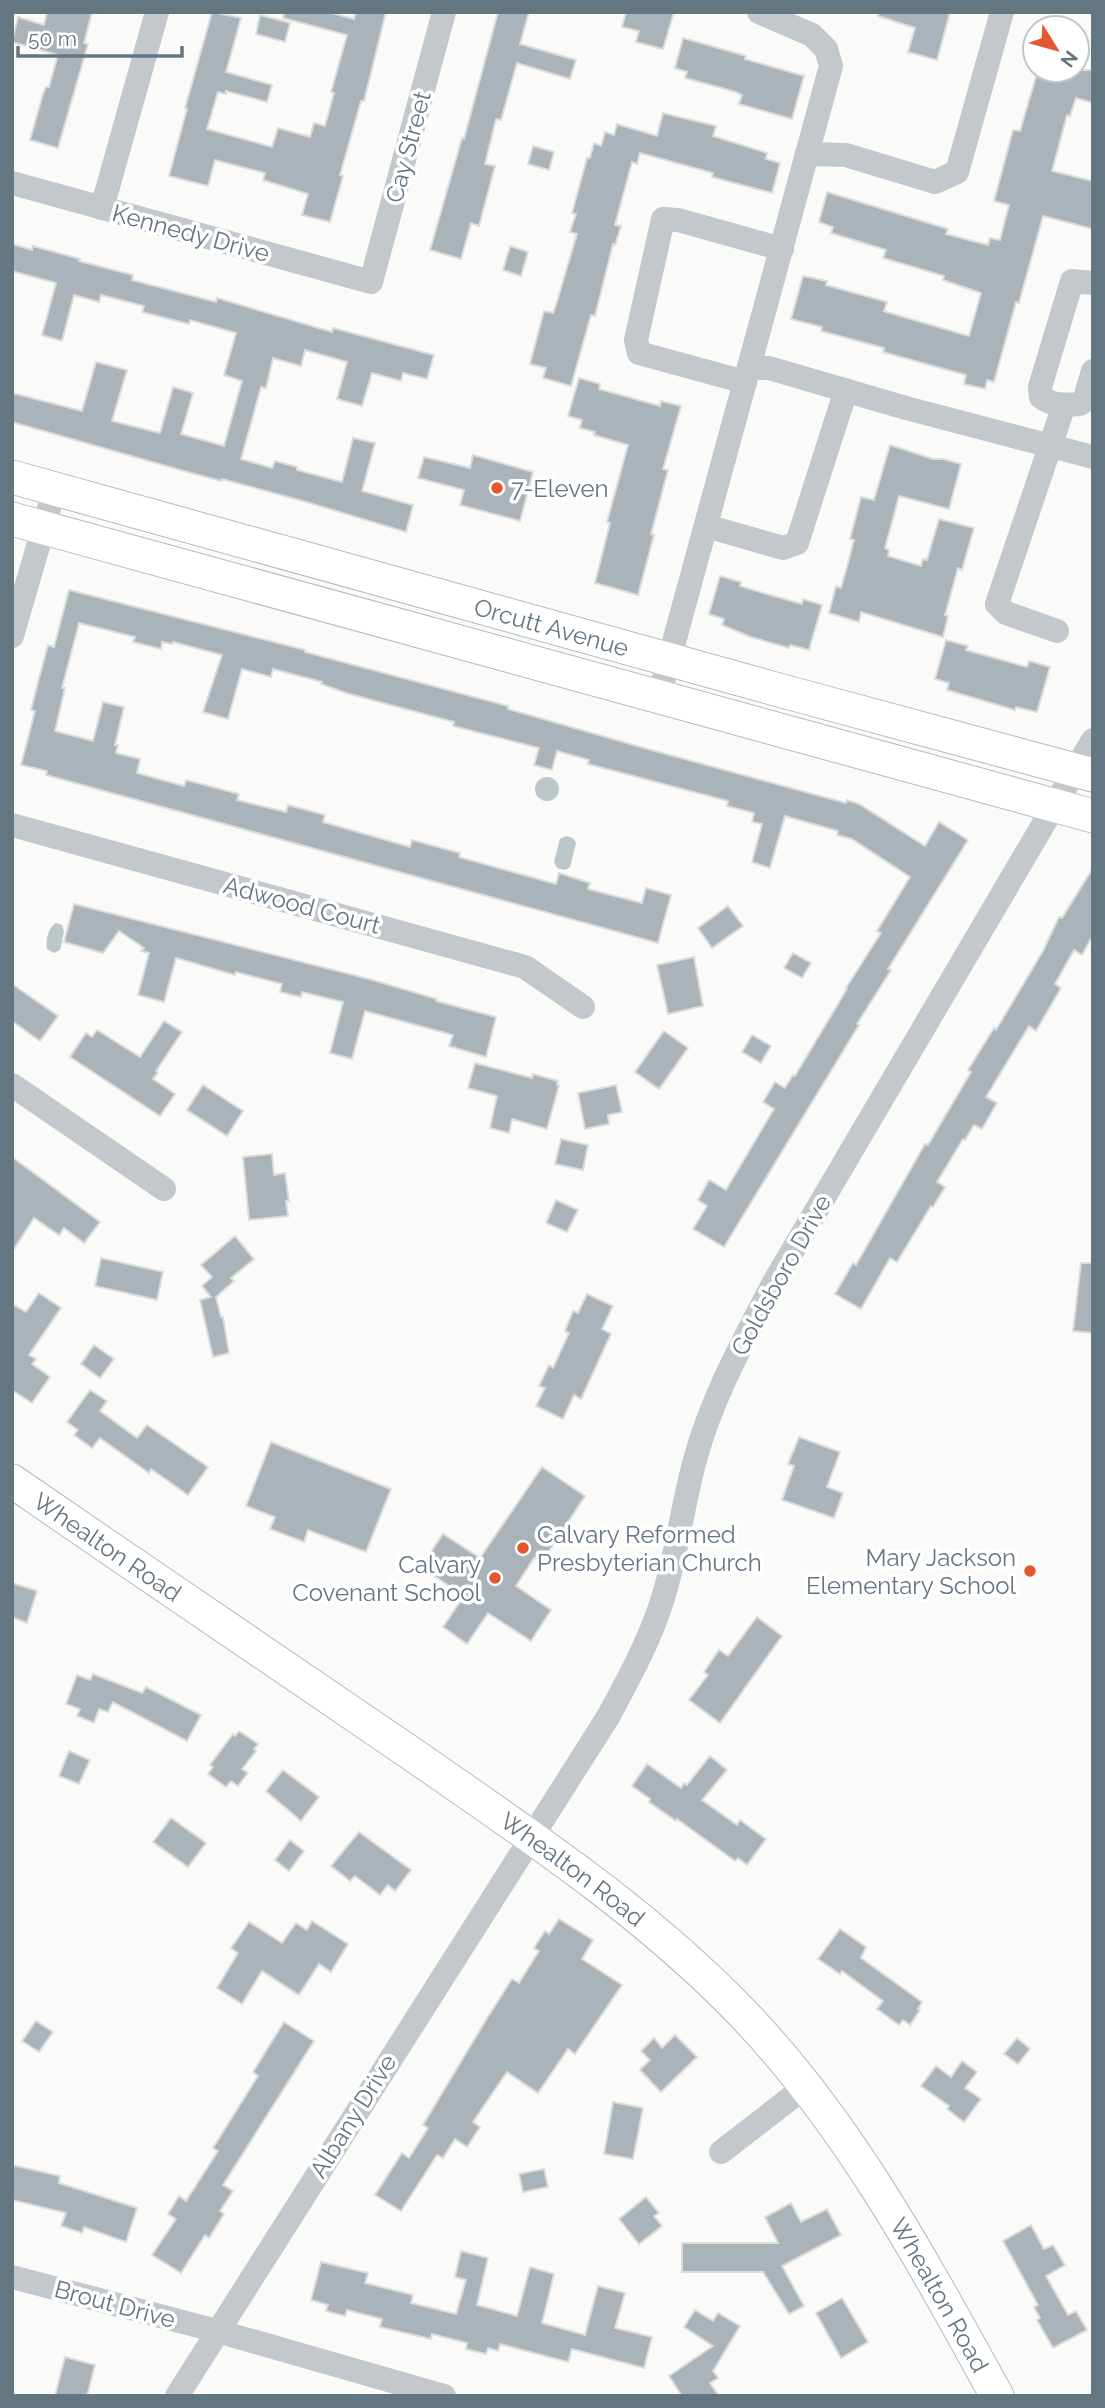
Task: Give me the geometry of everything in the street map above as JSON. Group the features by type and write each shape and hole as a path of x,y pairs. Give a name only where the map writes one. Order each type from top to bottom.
{"main road":[{"name":"Orcutt Avenue","path":"12,477 1084,772"},
{"name":"Orcutt Avenue","path":"12,519 1093,816"},
{"name":"Whealton Road","path":"12,1481 532,1837 643,1920 705,1976 749,2020 841,2132 927,2270 997,2396"}],"street":[{"path":"103,208 157,12"},
{"name":"Cay Street","path":"371,282 444,12"},
{"path":"659,697 831,66 826,49 812,36 759,12"},
{"path":"807,154 846,155 935,182 957,172 1002,12"},
{"name":"Kennedy Drive","path":"12,183 371,282"},
{"path":"782,249 678,220 663,219 636,340 639,354 747,375 769,368 1093,457"},
{"path":"1093,283 1072,281 1040,387 1041,397 1047,402 1080,404 1084,401 1093,370"},
{"path":"706,526 783,548 797,544 846,390"},
{"path":"1057,631 1006,613 997,604 1064,405"},
{"path":"12,636 55,488"},
{"name":"Goldsboro Drive","path":"532,1837 608,1717 637,1664 662,1603 695,1459 728,1370 773,1284 1056,806 1084,772 1093,740"},
{"name":"Adwood Court","path":"12,825 525,967 583,1007"},
{"path":"12,1085 164,1189"},
{"name":"Albany Drive","path":"177,2396 532,1837"},
{"path":"721,2152 805,2087"},
{"name":"Brout Drive","path":"12,2277 217,2331 444,2396"}],"shaded area":[{"path":"547,777 555,781 559,789 555,797 547,801 539,797 535,789 539,781"},
{"path":"566,836 573,838 576,843 570,867 565,870 557,868 554,862 560,839"},
{"path":"56,923 62,925 64,932 60,950 54,953 47,949 46,942 49,931"}],"building":[{"path":"47,12 92,12 84,43 88,44 58,148 30,140 58,55 12,42 18,17 44,25"},
{"path":"212,12 241,18 226,72 272,85 267,102 226,91 226,94 218,92 207,129 272,147 278,128 310,137 314,123 325,126 334,93 331,92 347,35 283,18 284,12 328,12 354,19 356,12 386,12 364,101 361,101 340,175 343,176 330,222 302,215 308,194 263,180 265,173 215,160 208,186 169,176"},
{"path":"498,12 529,12 520,44 576,60 570,79 517,63 501,120 496,119 485,164 495,166 479,226 471,223 461,259 430,250 462,138 464,139"},
{"path":"626,12 674,12 663,49 636,42 639,31 622,27"},
{"path":"879,12 950,12 937,60 908,52 915,28 878,16"},
{"path":"260,15 290,23 285,42 256,34"},
{"path":"683,38 804,76 792,119 739,104 742,95 736,92 685,78 687,72 675,68"},
{"path":"1093,70 1093,103 1076,98 1070,116 1067,115 1052,171 1093,181 1093,229 1043,216 994,382 987,380 985,389 964,384 966,375 883,352 884,348 821,331 822,327 791,319 803,276 827,281 826,285 887,302 884,311 969,336 981,293 943,280 944,276 883,258 886,250 831,233 833,227 819,222 827,192 948,229 946,234 988,245 990,238 1000,240 1009,205 994,201 1013,130 1020,131 1034,84 1091,84"},
{"path":"663,113 716,126 713,136 767,153 766,159 780,163 772,193 640,153 637,164 632,162 615,225 621,226 615,245 613,244 595,316 591,315 571,386 543,378 546,368 530,364 544,311 553,313 577,234 570,232 576,214 572,213 587,158 590,158 594,143 601,146 605,132 614,135 617,124 657,136"},
{"path":"533,146 554,152 549,170 528,164"},
{"path":"12,244 32,250 33,246 80,259 79,261 133,275 132,280 216,302 217,298 332,332 333,328 434,355 427,379 403,373 401,381 372,373 362,406 337,399 347,362 305,350 301,366 273,358 266,388 261,387 241,459 272,468 275,461 342,482 353,438 375,443 362,491 413,505 406,532 303,501 184,471 12,422 12,393 82,411 96,362 127,370 112,421 160,433 173,387 193,393 181,434 224,446 242,381 224,375 236,333 190,320 189,324 142,312 144,306 101,295 99,302 74,295 62,341 42,335 56,283 12,271"},
{"path":"510,246 528,252 521,276 503,270"},
{"path":"579,378 600,384 599,389 660,406 661,401 681,406 663,469 668,470 638,595 595,583 610,523 607,522 628,445 594,435 595,432 580,428 582,420 568,416"},
{"path":"890,445 933,459 961,464 949,509 899,496 885,548 889,550 888,556 921,566 923,559 927,560 939,519 974,528 962,570 958,568 945,615 948,616 943,637 861,612 859,622 829,613 836,586 841,588 848,563 854,540 850,539 861,497 874,500"},
{"name":"7-Eleven","path":"473,455 533,472 520,521 460,505 464,490 418,478 424,457 470,468"},
{"path":"720,576 741,582 740,586 770,595 802,604 803,599 822,605 809,650 790,645 789,648 722,625 724,619 709,614"},
{"path":"69,590 305,650 508,706 508,709 644,748 846,803 847,800 859,804 925,846 939,822 968,840 888,969 891,970 857,1024 859,1025 724,1247 693,1229 707,1206 698,1200 709,1180 726,1190 774,1109 763,1102 775,1082 785,1088 793,1075 795,1076 881,933 877,931 910,877 852,839 837,835 838,831 785,816 770,868 752,862 762,824 752,822 754,813 727,806 728,801 588,764 589,760 557,751 552,770 534,765 539,748 453,726 454,722 346,693 321,684 322,682 273,669 271,677 242,669 228,719 203,712 222,655 173,642 162,642 161,649 133,642 135,637 79,623 62,688 65,688 55,731 93,741 103,702 124,707 115,745 118,745 116,753 140,759 137,773 184,786 186,780 239,794 237,800 286,812 288,805 325,815 323,822 410,847 412,840 460,853 459,857 556,884 559,873 590,883 588,889 642,903 646,888 671,895 658,943 46,775 47,771 21,765 35,711 31,710 48,645 54,647"},
{"path":"946,640 968,646 966,650 1027,667 1029,661 1050,667 1037,712 1016,707 1015,710 947,690 949,683 935,679"},
{"path":"1093,868 1093,935 1082,955 1074,950 1055,984 1061,988 1036,1031 1029,1026 986,1097 997,1103 982,1129 974,1125 965,1140 963,1139 937,1182 945,1187 933,1207 931,1206 897,1262 890,1258 861,1309 835,1294 853,1263 856,1265 925,1144 928,1145 971,1072 968,1070 994,1028 996,1030 1043,951 1059,917 1062,918"},
{"path":"74,904 369,979 496,1017 486,1057 449,1046 453,1035 365,1011 352,1059 330,1053 343,1002 302,992 301,997 280,992 282,984 236,972 235,975 176,958 164,1002 138,995 149,953 141,951 144,948 119,931 103,953 64,942"},
{"path":"728,906 743,926 712,948 698,928"},
{"path":"793,953 811,963 802,978 784,968"},
{"path":"694,957 703,1006 668,1014 657,965"},
{"path":"12,984 58,1016 40,1041 12,1021"},
{"path":"164,1021 182,1032 153,1079 175,1094 160,1116 70,1057 86,1033 92,1037 97,1030 140,1057"},
{"path":"664,1031 688,1048 659,1089 635,1072"},
{"path":"752,1035 771,1046 761,1063 742,1052"},
{"path":"475,1063 532,1078 533,1074 558,1081 547,1129 512,1119 509,1133 490,1128 497,1096 468,1088"},
{"path":"203,1085 243,1111 227,1136 187,1110"},
{"path":"616,1085 622,1112 608,1115 609,1124 585,1129 578,1093"},
{"path":"561,1139 588,1145 583,1170 555,1164"},
{"path":"272,1154 274,1175 285,1173 288,1216 249,1220 243,1157"},
{"path":"12,1157 100,1222 84,1243 64,1228 59,1235 34,1218 12,1252"},
{"path":"556,1200 578,1210 567,1232 546,1223"},
{"path":"235,1236 254,1259 231,1278 234,1281 216,1297 223,1317 229,1353 213,1357 200,1300 211,1297 202,1286 212,1277 201,1265"},
{"path":"101,1258 163,1272 157,1300 95,1286"},
{"path":"1081,1263 1093,1263 1093,1333 1073,1331"},
{"path":"39,1293 61,1308 29,1355 36,1359 32,1364 50,1377 32,1403 12,1390 12,1304 26,1312"},
{"path":"587,1294 613,1306 602,1329 611,1334 581,1399 574,1395 563,1419 536,1406 545,1388 539,1386 549,1365 553,1368 569,1333 565,1331 573,1311 578,1313"},
{"path":"94,1345 114,1359 100,1378 81,1364"},
{"path":"90,1390 107,1401 100,1411 137,1438 147,1425 208,1467 188,1495 151,1469 149,1473 100,1438 92,1448 74,1435 78,1430 67,1422"},
{"path":"799,1437 840,1452 827,1487 843,1493 834,1518 782,1500 794,1466 788,1464"},
{"path":"271,1442 391,1489 366,1552 308,1530 304,1542 270,1529 275,1517 246,1506"},
{"name":"Calvary Reformed Presbyterian Church","path":"542,1467 585,1496 541,1563 534,1558 516,1586 551,1610 531,1641 488,1613 467,1644 443,1627 464,1596 421,1567 443,1534 480,1558"},
{"path":"12,1583 37,1591 27,1623 12,1617"},
{"path":"757,1617 782,1636 720,1723 689,1700 708,1675 704,1672 719,1650 728,1656"},
{"path":"93,1674 142,1693 146,1687 201,1715 187,1741 113,1702 108,1712 99,1709 94,1723 77,1716 80,1709 66,1704 77,1675 90,1680"},
{"path":"239,1731 258,1744 242,1769 248,1773 238,1786 231,1781 226,1787 208,1774 213,1767 210,1765 233,1734 235,1736"},
{"path":"69,1751 90,1760 79,1784 59,1776"},
{"path":"710,1756 727,1770 702,1800 737,1825 740,1820 766,1839 747,1865 738,1858 735,1861 677,1819 676,1821 632,1786 647,1764 681,1788 684,1783 687,1785"},
{"path":"283,1770 319,1797 301,1821 266,1791"},
{"path":"171,1818 206,1843 188,1867 153,1842"},
{"path":"359,1832 411,1870 395,1891 388,1885 380,1895 355,1876 350,1881 331,1866"},
{"path":"290,1840 304,1851 289,1871 275,1860"},
{"path":"559,1919 593,1940 582,1959 622,1985 575,2054 568,2049 538,2093 507,2072 473,2122 480,2127 467,2147 455,2139 443,2158 437,2155 401,2211 375,2195 402,2153 409,2158 428,2128 423,2125 486,2020 512,1979 519,1983 539,1951 534,1948 545,1931 549,1934"},
{"path":"312,1921 348,1944 331,1972 319,1964 299,1995 262,1971 242,2004 217,1988 238,1953 231,1948 249,1922 282,1943 296,1923 307,1930"},
{"path":"840,1929 866,1947 861,1958 922,2002 910,2025 903,2020 899,2025 877,2009 883,2001 842,1971 840,1974 818,1959"},
{"path":"36,2021 53,2032 39,2052 22,2041"},
{"path":"284,2022 314,2041 223,2185 233,2191 220,2211 224,2214 209,2238 205,2235 181,2273 152,2255 176,2219 168,2214 179,2196 186,2201 218,2151 213,2148 258,2076 253,2072"},
{"path":"675,2035 697,2057 661,2092 640,2070 650,2060 641,2051 654,2038 662,2048"},
{"path":"1017,2038 1030,2049 1018,2064 1004,2054"},
{"path":"962,2061 977,2072 965,2088 981,2099 964,2122 947,2109 949,2106 921,2086 936,2066 951,2077"},
{"path":"613,2102 643,2108 633,2159 604,2154"},
{"path":"12,2165 60,2176 59,2183 137,2208 126,2242 84,2227 82,2233 61,2226 66,2213 12,2200"},
{"path":"544,2169 548,2187 523,2192 519,2174"},
{"path":"646,2197 659,2213 654,2216 662,2226 639,2244 619,2219"},
{"path":"791,2203 801,2222 827,2209 841,2235 782,2266 804,2306 789,2314 763,2272 682,2272 682,2243 778,2243 765,2217"},
{"path":"1031,2225 1044,2249 1053,2245 1065,2265 1046,2276 1068,2315 1076,2311 1087,2330 1053,2348 1037,2320 1040,2318 1034,2307 1038,2305 1003,2241"},
{"path":"461,2251 488,2258 477,2305 517,2316 530,2267 554,2274 542,2323 585,2335 598,2286 625,2293 615,2328 652,2337 644,2368 572,2349 568,2362 500,2344 498,2351 488,2348 486,2354 466,2349 467,2343 432,2334 431,2339 380,2327 382,2319 347,2310 345,2316 326,2311 328,2305 311,2300 321,2262 368,2273 365,2283 413,2295 411,2303 456,2314 466,2280 455,2277"},
{"path":"842,2298 868,2342 841,2358 816,2313"},
{"path":"695,2310 713,2321 718,2313 740,2326 713,2371 718,2378 710,2383 719,2396 682,2396 669,2376 713,2346 684,2327"},
{"path":"65,2357 95,2365 87,2396 55,2396"}],"place":[{"name":"7-Eleven","path":"497,488"},
{"name":"Calvary Reformed Presbyterian Church","path":"523,1548"},
{"name":"Mary Jackson Elementary School","path":"1030,1571"},
{"name":"Calvary Covenant School","path":"495,1578"}]}
